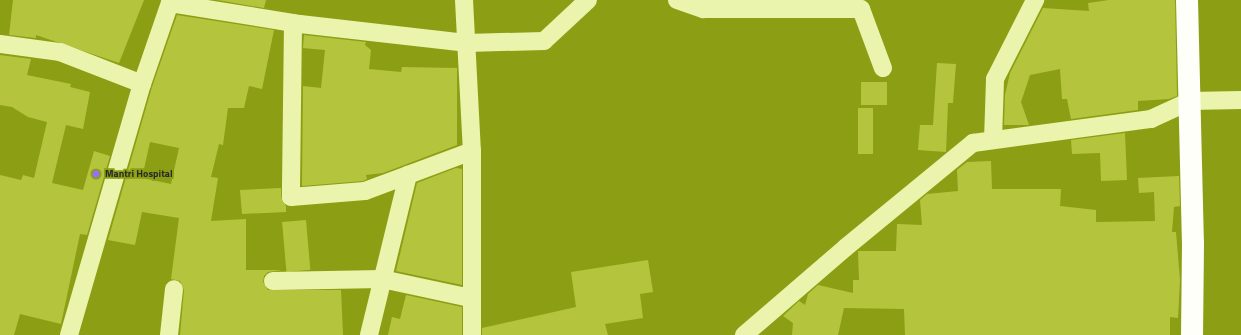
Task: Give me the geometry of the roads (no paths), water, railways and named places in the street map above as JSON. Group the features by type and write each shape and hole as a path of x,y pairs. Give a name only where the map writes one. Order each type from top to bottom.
{"main road":[{"path":"1187,0 1193,243 1192,335"}],"street":[{"path":"464,0 472,151 472,335"},
{"path":"69,335 142,84 171,2 293,23 466,43 544,41 588,0"},
{"path":"677,0 703,9 862,9 882,68"},
{"path":"993,140 995,79 1035,0"},
{"path":"293,23 291,197 366,191 472,151"},
{"path":"0,44 60,52 142,84"},
{"path":"744,335 845,248 973,143 1151,118 1190,102 1241,100"},
{"path":"369,335 408,175"},
{"path":"273,281 382,279 471,298"},
{"path":"169,335 174,289"}],"place":[{"name":"Mantri Hospital","path":"96,174"}]}
